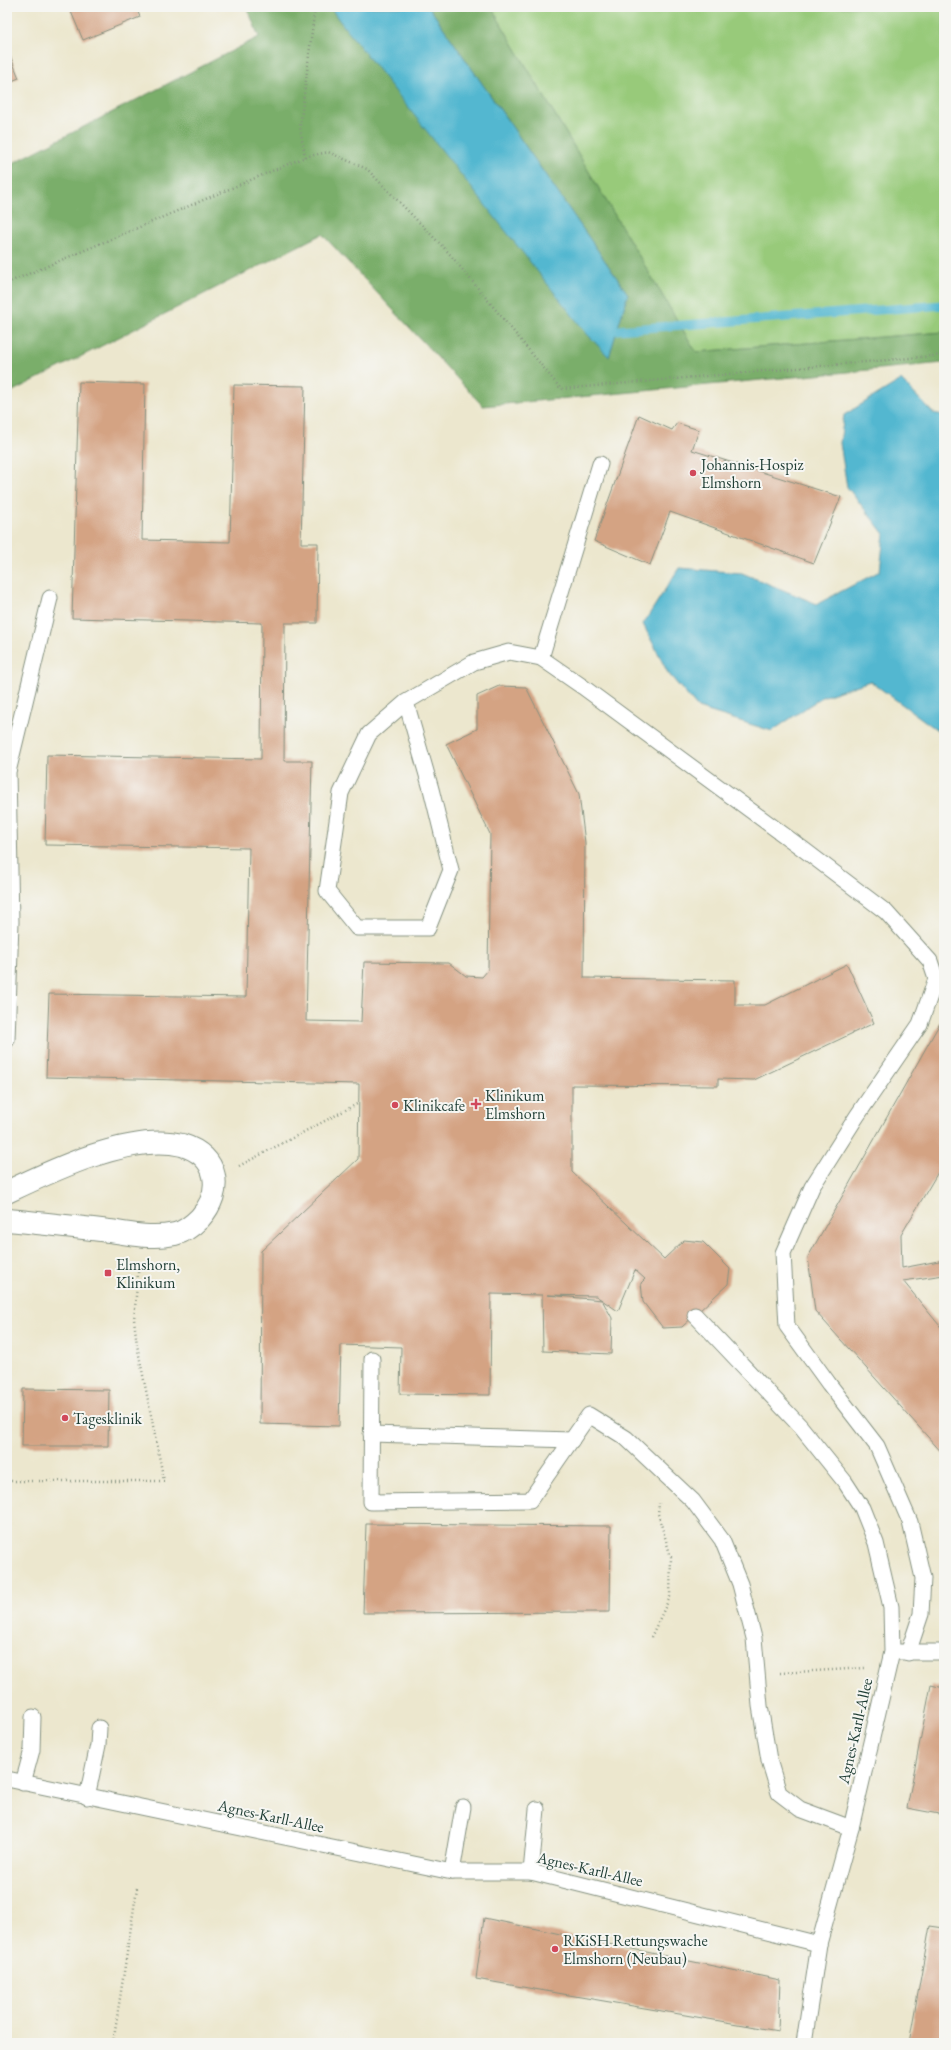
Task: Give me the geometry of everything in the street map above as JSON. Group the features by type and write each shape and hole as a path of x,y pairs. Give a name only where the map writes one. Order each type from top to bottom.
{"street":[{"path":"7,1192 62,1166 139,1144 162,1143 181,1145 198,1151 208,1161 215,1178 214,1193 208,1208 192,1226 177,1234 151,1237 7,1220"}],"lane":[{"path":"541,658 600,464"},
{"path":"7,1040 11,922 8,772 50,598"},
{"path":"406,702 431,789 451,870 428,928 357,928 327,891 341,793 369,734 406,702 474,662 509,652 541,658 803,848 886,912 940,973 920,1024 857,1116 812,1187 783,1253 786,1326 877,1446 910,1522 923,1578 921,1614 908,1653"},
{"name":"Agnes-Karll-Allee","path":"7,1779 87,1797 452,1872 531,1872 819,1944 851,1828 892,1652 891,1607 885,1575 876,1543 862,1508 845,1482 800,1426 695,1315"},
{"path":"372,1359 371,1502 530,1500 589,1415 626,1438 693,1501 722,1540 740,1584 754,1638 757,1674 769,1760 779,1793 800,1809 851,1828"},
{"path":"371,1434 572,1440"},
{"path":"892,1652 944,1652"},
{"path":"23,1783 32,1750 33,1717"},
{"path":"87,1797 98,1745 99,1728"},
{"path":"452,1872 463,1807"},
{"path":"531,1872 537,1809"},
{"path":"804,2043 819,1944"}],"path":[{"path":"305,157 300,127 315,7"},
{"path":"7,283 305,157 328,152 367,169 448,252 561,389 944,355"},
{"path":"215,1178 359,1103"},
{"path":"7,1481 164,1481 137,1345 134,1319 141,1236"},
{"path":"651,1637 670,1596 671,1557 658,1514 660,1470"},
{"path":"757,1674 864,1668 887,1674"},
{"path":"113,2043 137,1888"}],"green space":[{"path":"247,7 330,7 609,357 628,294 429,7 491,7 696,352 944,332 944,363 483,406 322,234 7,394 7,163 13,163 259,37"},
{"path":"491,7 944,7 944,332 696,352"}],"water":[{"path":"330,7 429,7 628,294 609,357 587,334"},
{"path":"901,380 933,413 944,415 944,735 870,681 822,697 772,731 698,708 668,673 643,624 679,568 742,573 817,604 880,571 884,534 847,487 840,443 844,415"}],"building":[{"path":"69,7 136,7 140,17 83,40"},
{"path":"7,48 19,78 7,83"},
{"path":"79,382 145,384 142,540 230,542 234,385 305,386 301,543 318,543 317,623 285,623 284,761 312,761 306,1021 361,1022 364,962 449,963 466,976 482,977 488,970 490,834 446,744 477,729 477,696 499,686 526,687 579,794 585,843 584,978 735,980 735,1005 765,1005 847,964 874,1023 754,1080 718,1079 718,1086 572,1085 572,1172 664,1259 684,1240 703,1242 730,1269 728,1284 682,1327 663,1328 643,1302 641,1283 645,1279 635,1270 618,1311 602,1300 612,1318 611,1354 543,1351 542,1295 491,1294 490,1395 400,1394 401,1347 341,1345 339,1426 260,1424 261,1251 358,1159 359,1084 46,1077 49,994 246,997 249,848 45,845 47,755 261,759 262,623 72,618","holes":["547,1295 596,1296 602,1300"]},
{"name":"Johannis-Hospiz Elmshorn","path":"639,415 672,430 677,423 699,430 692,450 841,497 814,563 670,512 650,565 594,541"},
{"path":"944,1016 944,1162 901,1235 902,1268 944,1260 944,1275 903,1281 944,1331 944,1455 815,1311 808,1257"},
{"name":"Tagesklinik","path":"23,1389 109,1390 108,1446 22,1446"},
{"path":"366,1524 611,1526 610,1612 363,1613"},
{"path":"931,1685 944,1688 944,1815 907,1808"},
{"name":"RKiSH Rettungswache Elmshorn (Neubau)","path":"484,1918 780,1980 778,2031 476,1979"},
{"path":"930,1926 944,1928 944,2043 909,2043"}],"waterway":[{"path":"605,331 944,305"}],"place":[{"name":"Johannis-Hospiz Elmshorn","path":"693,473"},
{"name":"Klinikum Elmshorn","path":"476,1104"},
{"name":"Klinikcafe","path":"395,1105"},
{"name":"Elmshorn, Klinikum","path":"108,1273"},
{"name":"Tagesklinik","path":"65,1418"},
{"name":"RKiSH Rettungswache Elmshorn (Neubau)","path":"555,1949"}]}
